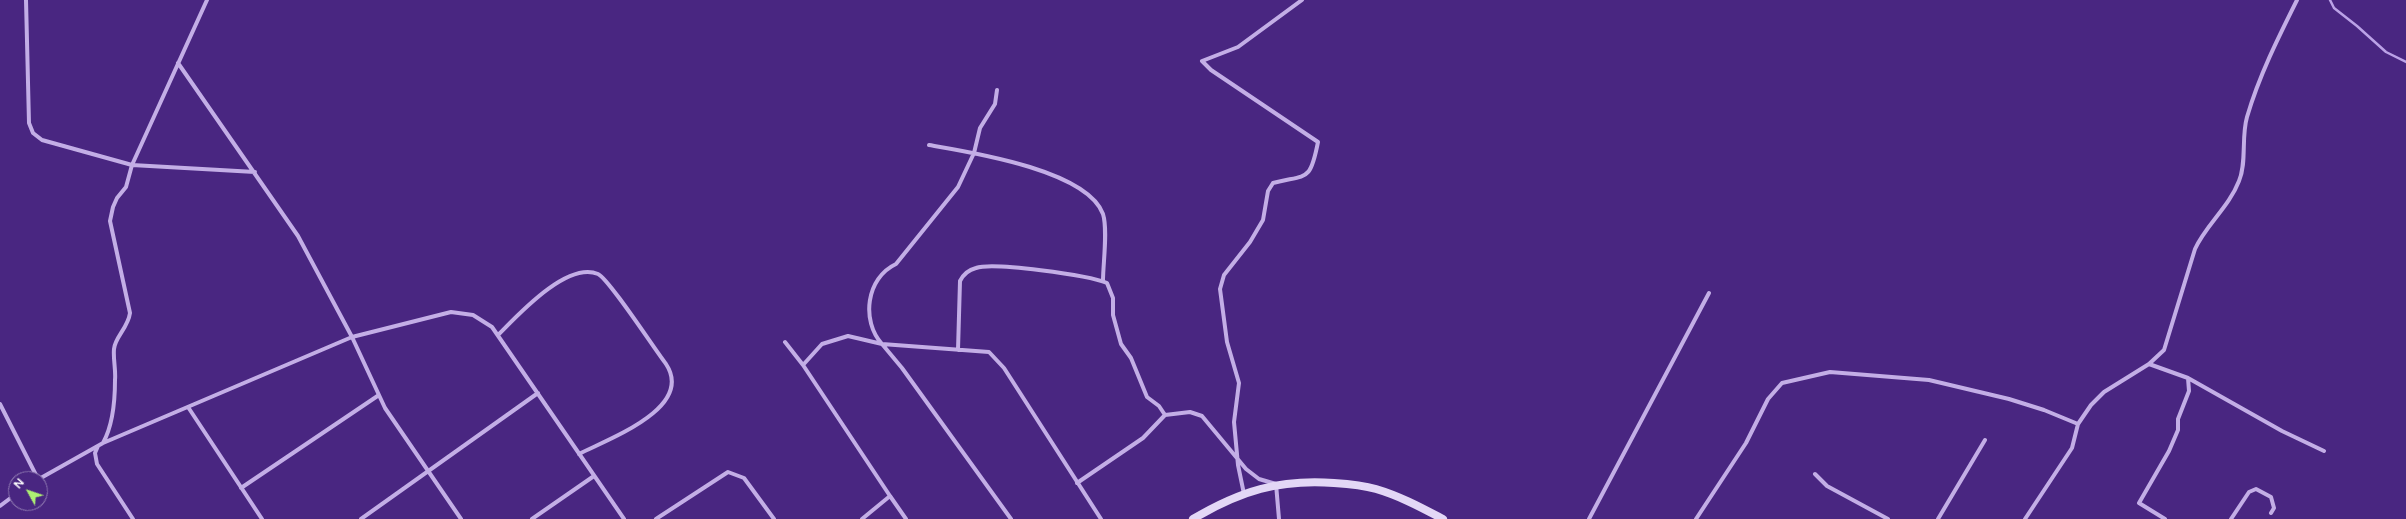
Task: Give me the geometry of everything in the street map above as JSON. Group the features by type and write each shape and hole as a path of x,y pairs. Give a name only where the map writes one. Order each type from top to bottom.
{"street":[{"path":"26,0 29,123 33,133 42,140 132,165 255,172"},
{"path":"133,519 97,464 95,453 108,434 113,409 115,380 114,348 129,323 130,313 110,221 113,207 117,198 126,187 132,165 207,0"},
{"path":"1244,494 1234,422 1239,383 1227,342 1220,289 1224,275 1250,242 1263,220 1268,191 1273,183 1303,178 1310,170 1318,142 1211,70 1202,61 1238,47 1302,0"},
{"path":"2025,519 2072,448 2078,424 2091,405 2104,392 2149,364 2164,350 2195,249 2202,234 2221,213 2240,179 2247,118 2266,61 2297,0"},
{"path":"178,63 298,236 352,337 385,408 461,519"},
{"path":"997,90 995,104 980,128 974,153 958,187 896,264 890,267 873,286 869,315 874,335 902,368 1011,519"},
{"path":"929,145 974,153 1031,168 1052,175 1076,186 1095,199 1104,221 1103,281"},
{"path":"958,350 960,281 963,274 976,268 1062,273 1103,281 1107,283 1112,298 1113,315 1121,344 1131,358 1147,397 1159,406 1165,415"},
{"path":"498,335 532,302 554,285 574,275 596,274 604,278 666,364 672,373 672,383 666,399 658,409 639,424 579,454"},
{"path":"1588,519 1709,293"},
{"path":"48,473 101,444 352,337 451,312 473,315 492,328 498,335 624,519"},
{"path":"802,365 822,344 848,336 882,344 989,352 1004,368 1100,519"},
{"path":"785,342 906,519"},
{"path":"2149,364 2188,378 2282,431 2324,451"},
{"path":"1696,519 1746,443 1768,399 1782,383 1830,372 1930,380 2009,399 2044,410 2078,424"},
{"path":"2165,519 2139,503 2169,451 2178,430 2178,419 2189,391 2188,378"},
{"path":"361,519 538,393"},
{"path":"241,488 379,395"},
{"path":"0,404 34,471"},
{"path":"188,407 262,519"},
{"path":"1077,484 1143,438 1165,415 1190,412 1202,416 1238,459 1259,479 1276,484"},
{"path":"1938,519 1985,440"},
{"path":"656,519 728,472 744,478 774,519"},
{"path":"1816,474 1827,486 1888,519"},
{"path":"532,519 594,476"},
{"path":"1192,519 1221,502 1276,484 1315,482 1362,485 1414,504 1443,519"},
{"path":"1276,484 1279,519"},
{"path":"2231,519 2249,492 2256,489 2271,497 2274,508 2271,513"},
{"path":"862,519 890,496"}],"waterway":[{"path":"2330,0 2334,8 2386,52 2406,62"}]}
